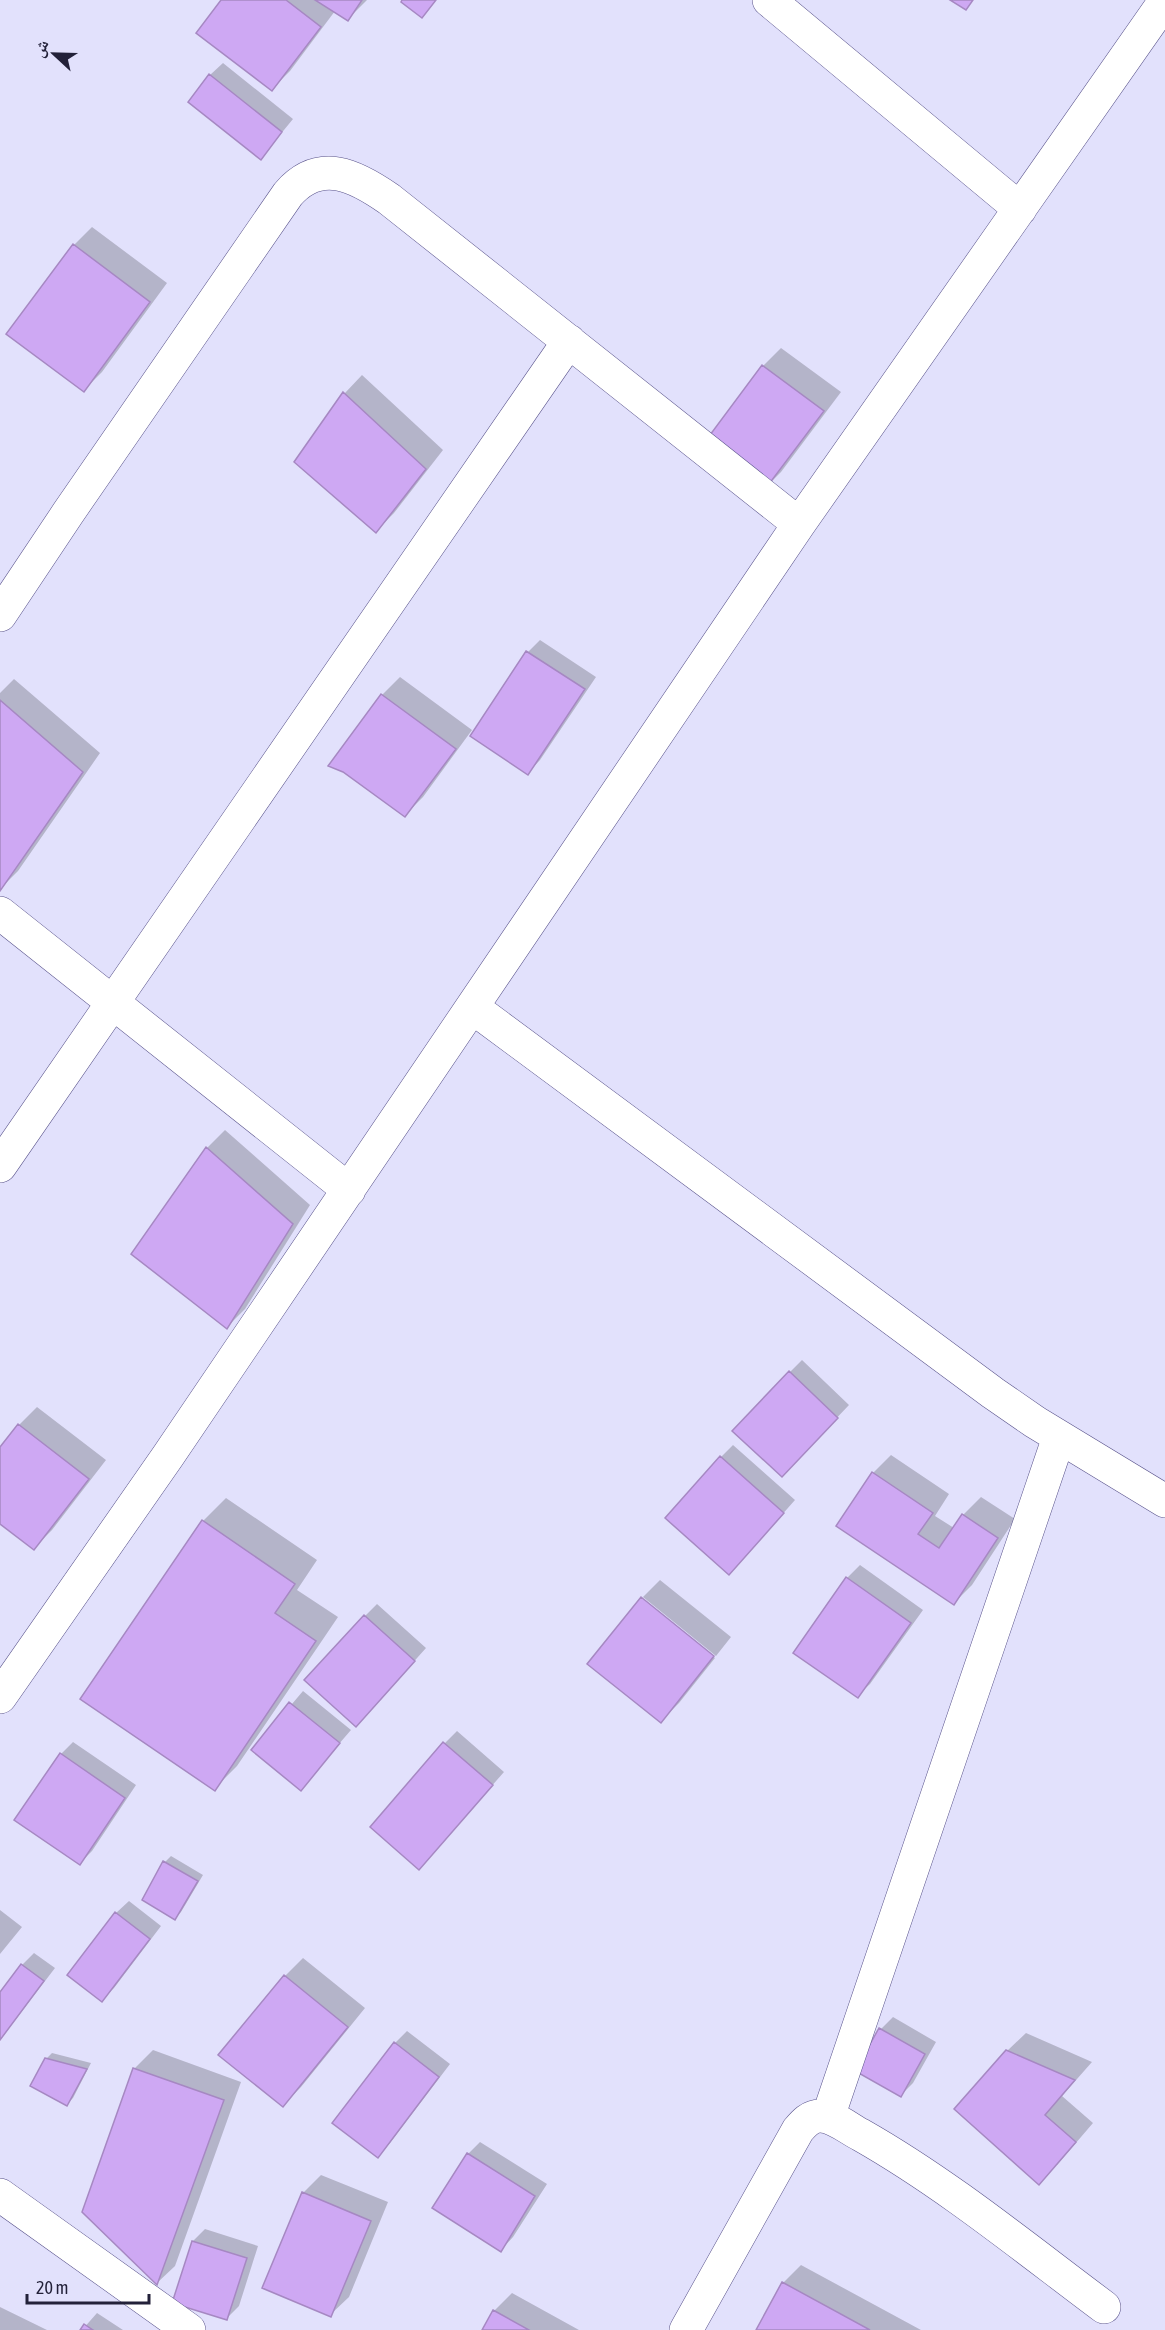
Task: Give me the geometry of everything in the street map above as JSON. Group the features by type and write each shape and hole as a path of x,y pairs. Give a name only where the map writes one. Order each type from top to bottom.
{"street":[{"path":"769,0 1020,209"},
{"path":"0,1697 349,1190 799,524 1165,1"},
{"path":"0,615 288,194 306,178 323,174 344,175 363,181 389,199 799,524"},
{"path":"0,1166 568,341"},
{"path":"0,913 349,1190"},
{"path":"472,1007 993,1393 1059,1437 1165,1501"},
{"path":"828,2117 1059,1437"},
{"path":"686,2330 798,2130 808,2120 817,2116 828,2117 872,2142 947,2190 1104,2307"},
{"path":"0,2195 189,2330"}],"building":[{"path":"221,0 286,0 321,27 272,91 196,33"},
{"path":"315,0 362,0 348,21"},
{"path":"402,0 436,0 422,18 401,2"},
{"path":"950,0 973,0 966,10"},
{"path":"209,74 282,132 261,160 188,102"},
{"path":"73,244 150,302 84,392 6,334"},
{"path":"762,365 824,411 763,492 701,447"},
{"path":"343,392 426,469 376,533 294,462"},
{"path":"526,651 585,689 528,775 470,736"},
{"path":"381,694 456,749 405,817 343,772 328,766"},
{"path":"0,700 83,772 0,891"},
{"path":"206,1147 293,1224 227,1329 131,1254"},
{"path":"789,1371 838,1418 782,1477 732,1431"},
{"path":"18,1424 89,1479 34,1550 0,1524 0,1447"},
{"path":"720,1456 784,1513 729,1575 665,1518"},
{"path":"872,1472 933,1513 918,1534 939,1548 962,1514 998,1538 954,1605 836,1526"},
{"path":"202,1520 295,1584 275,1613 316,1641 215,1791 80,1699"},
{"path":"846,1577 911,1623 858,1698 793,1653"},
{"path":"641,1597 714,1656 661,1723 587,1664"},
{"path":"364,1615 415,1661 356,1727 304,1680"},
{"path":"289,1702 340,1743 301,1791 251,1750"},
{"path":"443,1742 493,1785 419,1870 370,1827"},
{"path":"60,1753 125,1798 80,1865 14,1820"},
{"path":"163,1861 198,1881 175,1920 142,1900"},
{"path":"115,1912 150,1939 102,2002 67,1975"},
{"path":"21,1964 44,1981 0,2040 0,1992"},
{"path":"284,1975 348,2027 283,2107 218,2055"},
{"path":"879,2028 925,2054 901,2097 855,2071"},
{"path":"394,2042 439,2077 378,2158 332,2123"},
{"path":"1006,2050 1075,2080 1045,2115 1076,2142 1039,2185 954,2109"},
{"path":"45,2058 87,2069 67,2106 30,2086"},
{"path":"133,2068 224,2100 157,2285 82,2212"},
{"path":"467,2153 535,2196 501,2252 432,2208"},
{"path":"302,2192 371,2221 331,2317 262,2288"},
{"path":"192,2241 247,2258 227,2320 172,2303"},
{"path":"782,2282 870,2330 756,2330"},
{"path":"493,2310 529,2330 482,2330"},
{"path":"84,2324 93,2330 80,2330"}]}
